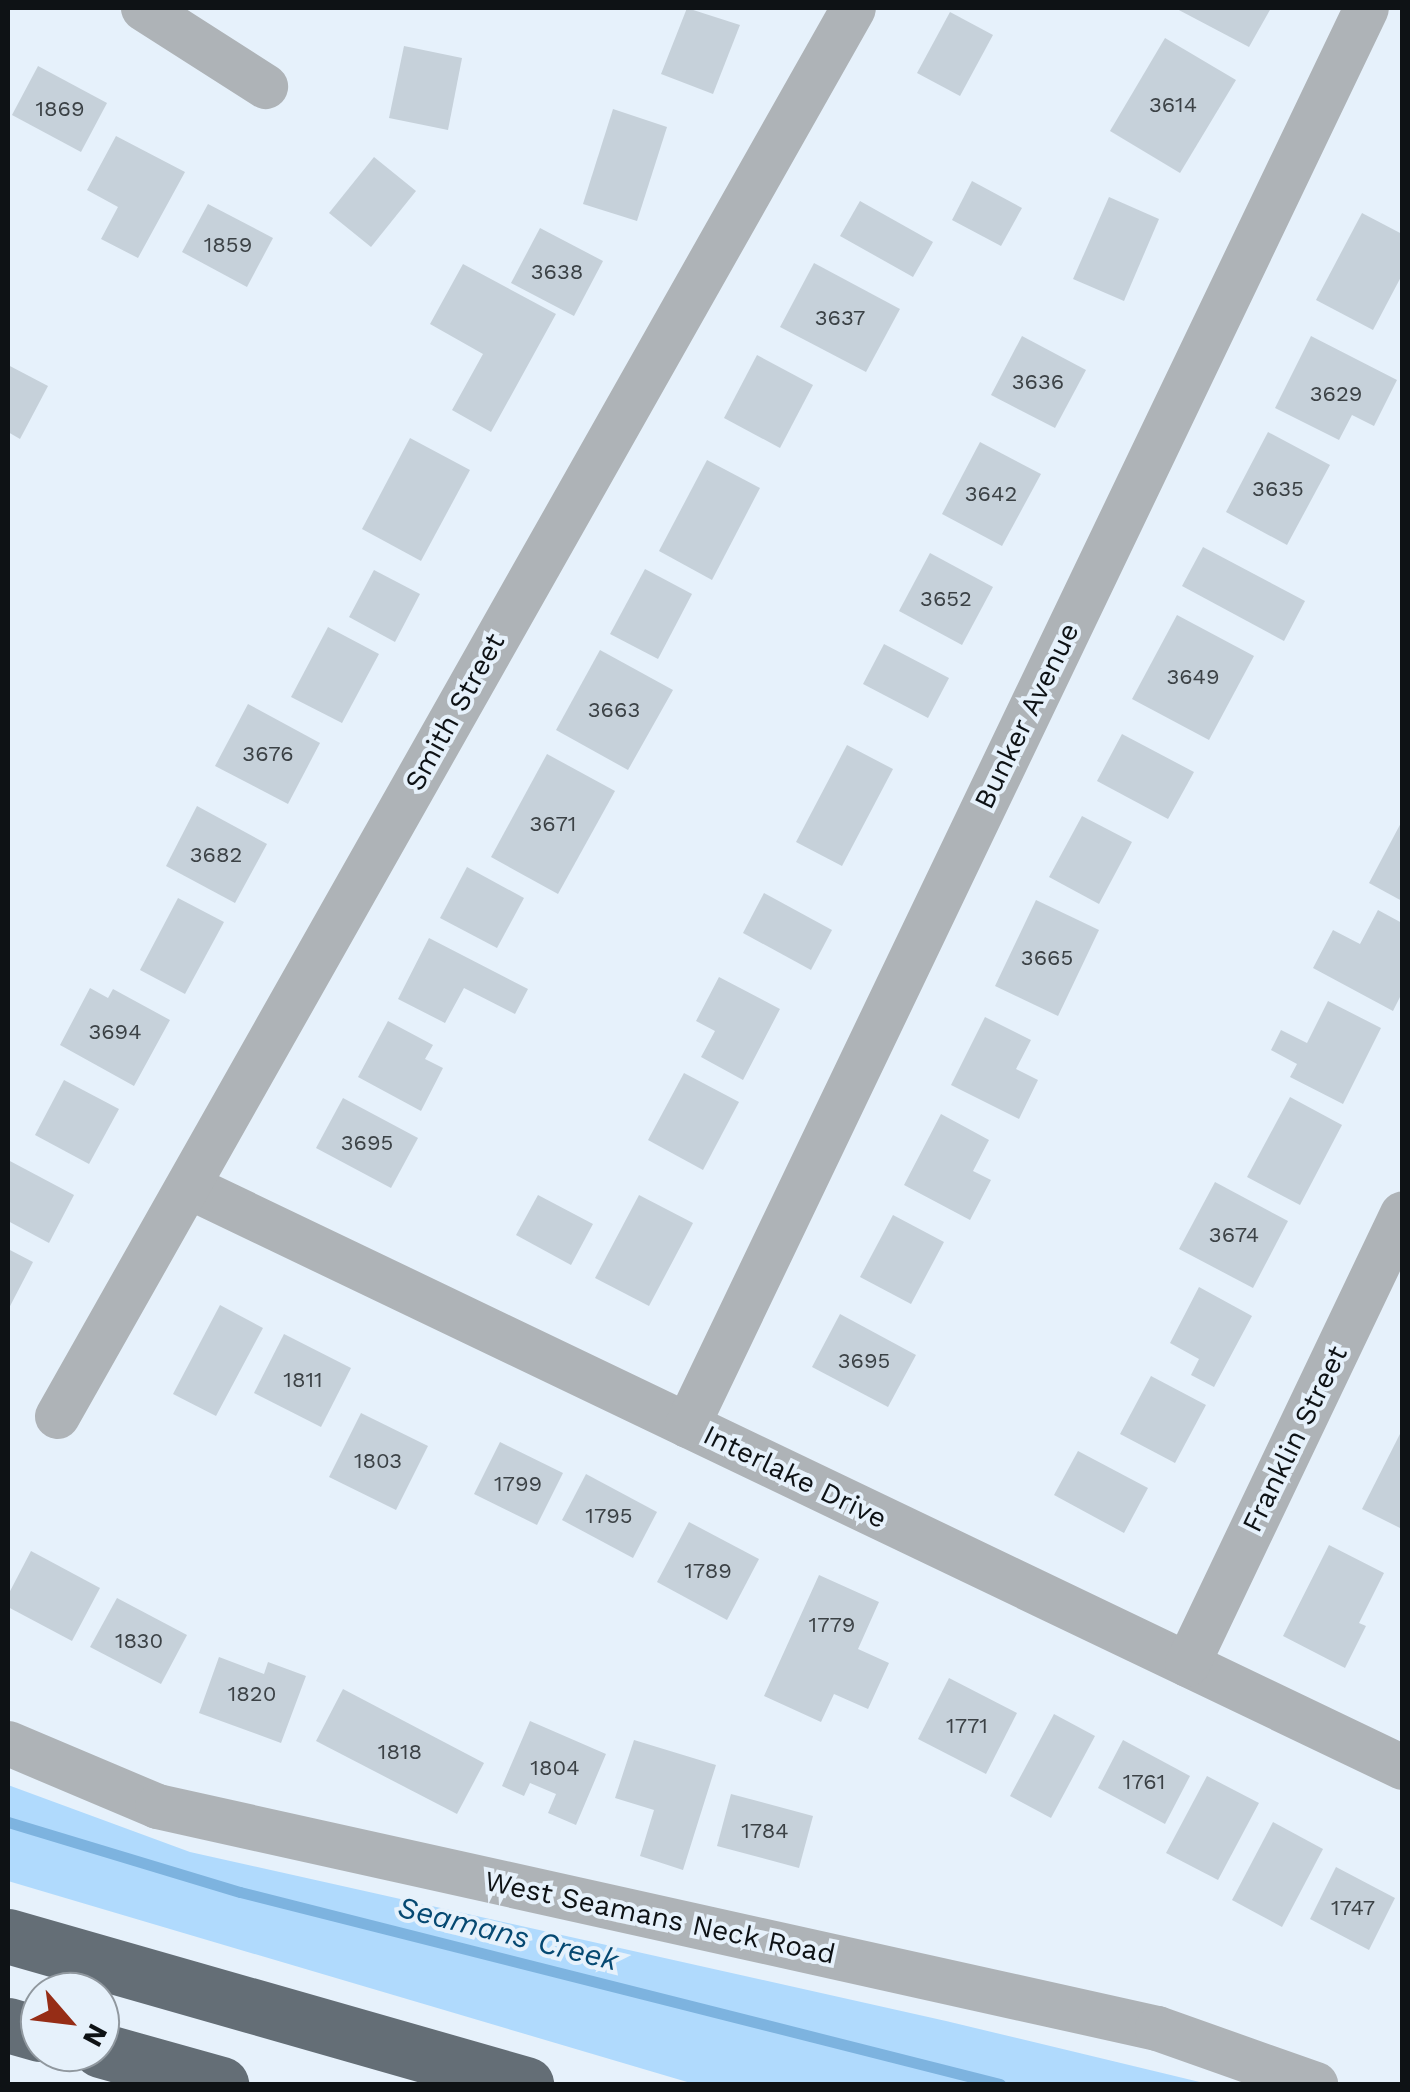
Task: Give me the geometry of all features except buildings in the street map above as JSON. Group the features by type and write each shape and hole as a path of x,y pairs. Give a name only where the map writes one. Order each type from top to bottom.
{"highway":[{"path":"8,1936 526,2084"},
{"path":"120,2056 221,2084"}],"street":[{"path":"142,8 265,86"},
{"name":"Smith Street","path":"57,1416 852,8"},
{"name":"Bunker Avenue","path":"687,1425 1366,8"},
{"name":"Interlake Drive","path":"188,1186 1402,1767"},
{"name":"Franklin Street","path":"1187,1664 1402,1214"},
{"name":"West Seamans Neck Road","path":"8,1743 157,1806 1156,2028 1316,2084"}],"shaded area":[{"path":"8,1785 190,1852 946,2021 1208,2084 694,2084 8,1881"}],"waterway":[{"name":"Seamans Creek","path":"8,1822 240,1892 1000,2084"}]}
